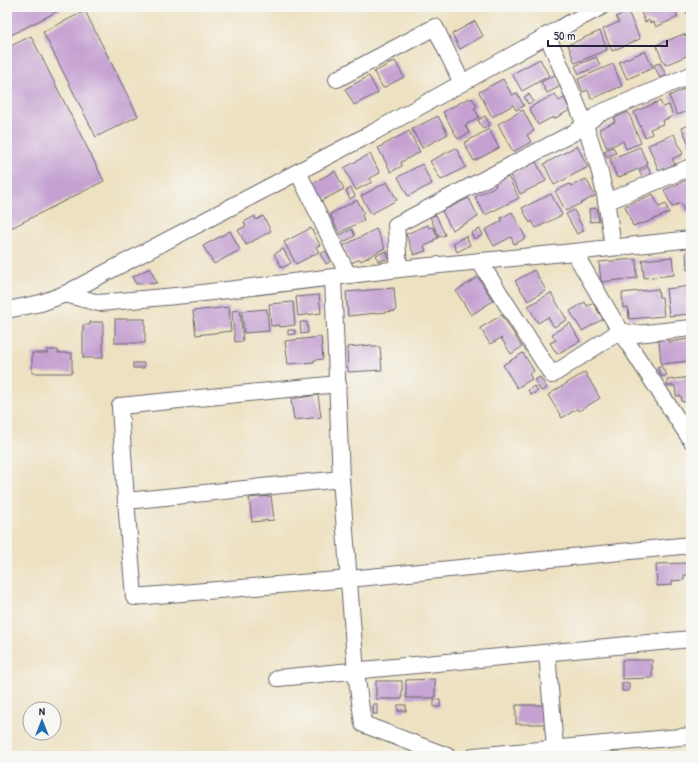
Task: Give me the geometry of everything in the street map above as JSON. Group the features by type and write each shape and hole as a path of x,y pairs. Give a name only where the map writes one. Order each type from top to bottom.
{"street":[{"path":"7,310 41,304 65,294 374,132 547,35 601,7"},
{"path":"337,79 435,27 462,83"},
{"path":"547,35 578,104 591,141 606,202 613,248"},
{"path":"399,269 396,225 573,133 598,114 691,75"},
{"path":"606,202 691,167"},
{"path":"298,172 341,276 338,384 341,480 356,672 363,724 447,756"},
{"path":"65,294 99,303 186,295 399,269 691,239"},
{"path":"574,252 620,331 687,425 691,440"},
{"path":"479,261 552,375 620,331 636,334 691,328"},
{"path":"338,384 120,406 134,597 349,579 691,545"},
{"path":"126,501 341,480"},
{"path":"278,678 356,672 691,638"},
{"path":"547,653 556,748"},
{"path":"474,756 691,736"}],"building":[{"path":"7,7 61,7 62,9 7,37"},
{"path":"639,7 674,7 678,17 656,27 654,22 650,23 649,20 645,22"},
{"path":"684,7 691,7 691,13 687,14"},
{"path":"85,11 138,116 96,137 43,32"},
{"path":"628,11 640,39 612,51 603,29 619,22 616,17"},
{"path":"475,21 483,36 460,49 452,34"},
{"path":"600,31 607,50 575,63 568,45"},
{"path":"684,34 685,36 689,34 691,38 691,54 665,65 656,45"},
{"path":"31,36 104,181 7,230 7,48"},
{"path":"645,51 653,68 627,79 619,62"},
{"path":"596,57 600,65 579,74 575,66"},
{"path":"540,59 549,76 522,91 512,74"},
{"path":"395,61 404,77 383,88 374,72"},
{"path":"660,63 666,75 660,78 654,65"},
{"path":"613,64 622,86 591,99 588,90 583,92 578,79"},
{"path":"555,75 561,86 547,93 541,82"},
{"path":"369,76 378,93 354,105 345,89"},
{"path":"503,79 512,95 517,93 524,106 516,110 513,105 492,117 479,92"},
{"path":"691,86 691,110 677,115 669,96"},
{"path":"529,94 533,101 528,104 524,97"},
{"path":"555,94 559,101 564,98 570,110 554,119 553,117 538,125 529,108"},
{"path":"469,98 470,100 472,98 477,106 474,108 479,117 465,125 469,133 458,139 443,112"},
{"path":"660,101 663,107 669,105 673,116 662,121 663,124 650,129 652,134 645,137 634,112"},
{"path":"523,110 534,131 527,135 531,142 513,152 498,124"},
{"path":"628,112 641,143 626,149 623,141 607,148 599,129 615,122 614,118"},
{"path":"438,116 448,134 422,148 412,129"},
{"path":"485,116 490,125 483,129 478,120"},
{"path":"691,124 691,149 682,128"},
{"path":"489,129 499,148 474,161 464,143"},
{"path":"409,131 420,152 401,162 402,166 391,172 378,148"},
{"path":"674,134 683,154 672,159 675,164 659,171 648,145"},
{"path":"577,146 588,167 554,185 544,164"},
{"path":"613,147 616,153 607,157 604,151"},
{"path":"640,147 648,165 617,178 610,159"},
{"path":"456,148 466,167 441,180 430,161"},
{"path":"370,154 380,173 370,178 372,182 356,190 344,168"},
{"path":"536,162 546,181 520,194 510,175"},
{"path":"422,164 432,184 408,196 398,177"},
{"path":"648,167 652,176 643,179 639,171"},
{"path":"335,171 344,189 321,201 311,184"},
{"path":"508,177 519,198 485,215 475,197 496,186 495,183"},
{"path":"691,178 691,210 685,213 681,203 672,207 664,190"},
{"path":"586,179 595,196 566,211 555,191"},
{"path":"387,182 397,200 371,214 361,196"},
{"path":"351,188 355,196 350,199 346,191"},
{"path":"551,194 562,215 536,228 532,221 530,223 522,208"},
{"path":"653,194 659,207 666,204 669,213 633,226 625,206"},
{"path":"469,198 478,217 452,230 442,211"},
{"path":"357,200 364,213 362,215 364,220 339,233 330,214"},
{"path":"597,208 599,221 590,222 589,209"},
{"path":"574,210 584,231 577,234 566,214"},
{"path":"512,212 526,238 514,244 511,237 494,246 485,230 502,221 501,218"},
{"path":"436,215 445,235 439,237 430,217"},
{"path":"255,216 256,220 263,216 271,231 246,245 238,230 246,226 244,222"},
{"path":"428,225 429,228 433,227 438,238 433,240 434,242 424,246 426,251 414,255 406,234"},
{"path":"311,228 320,245 316,247 319,252 296,264 284,242"},
{"path":"352,229 355,236 342,243 338,236"},
{"path":"376,229 385,248 361,261 360,259 351,263 343,246"},
{"path":"480,229 483,235 474,239 471,233"},
{"path":"230,231 240,250 214,264 203,246"},
{"path":"466,236 470,245 457,252 453,243"},
{"path":"283,249 291,263 282,268 274,254"},
{"path":"326,251 331,261 326,264 320,254"},
{"path":"387,251 388,259 378,261 376,255"},
{"path":"691,251 691,269 687,270 686,252"},
{"path":"672,257 674,275 644,278 642,260"},
{"path":"636,259 637,278 601,282 599,262"},
{"path":"150,268 157,283 136,284 132,277"},
{"path":"534,270 546,290 528,301 515,281"},
{"path":"478,277 493,301 471,315 456,291"},
{"path":"691,286 691,314 669,316 666,289"},
{"path":"394,288 396,311 348,316 346,292"},
{"path":"658,289 659,297 662,297 664,316 629,319 628,307 623,308 622,293"},
{"path":"551,293 567,320 554,327 548,317 538,323 528,306"},
{"path":"319,295 321,313 298,316 296,297"},
{"path":"293,302 295,325 280,327 280,325 271,326 269,304"},
{"path":"585,302 587,306 593,303 603,319 582,331 570,311"},
{"path":"229,307 231,331 196,335 193,311"},
{"path":"267,309 269,331 244,333 242,311"},
{"path":"240,310 243,341 235,342 232,311"},
{"path":"502,315 522,347 511,354 501,338 490,344 480,328"},
{"path":"115,319 145,319 145,343 115,343"},
{"path":"90,322 103,322 103,358 83,358 83,325 90,325"},
{"path":"300,322 307,322 308,333 301,334"},
{"path":"570,323 580,341 557,354 550,343 556,340 552,334"},
{"path":"288,330 295,330 295,334 288,335"},
{"path":"321,337 323,359 314,360 314,362 288,364 285,341"},
{"path":"668,339 668,342 689,339 691,361 661,364 659,340"},
{"path":"372,345 372,347 380,347 382,370 348,372 347,347"},
{"path":"47,350 58,350 58,353 72,353 72,373 32,373 32,353 47,353"},
{"path":"523,353 534,371 529,374 532,379 517,388 503,365"},
{"path":"133,363 144,363 144,368 133,368"},
{"path":"661,366 667,375 662,377 657,368"},
{"path":"585,372 600,398 579,411 577,409 562,418 548,395"},
{"path":"540,377 547,388 541,391 534,380"},
{"path":"691,377 691,401 682,402 681,396 676,396 675,386 667,386 667,380"},
{"path":"534,386 538,391 531,395 528,390"},
{"path":"318,395 321,417 294,420 291,399"},
{"path":"271,496 274,520 252,522 249,498"},
{"path":"688,563 689,575 684,575 684,580 672,581 672,585 657,586 656,564"},
{"path":"622,660 652,660 652,678 622,679"},
{"path":"435,679 435,698 406,698 406,680"},
{"path":"376,681 402,681 402,699 376,699"},
{"path":"622,683 629,683 629,691 622,691"},
{"path":"434,700 440,700 440,707 434,707"},
{"path":"373,704 377,704 377,714 373,714"},
{"path":"398,705 406,705 406,711 398,711"},
{"path":"516,705 547,705 547,724 516,724"}]}
